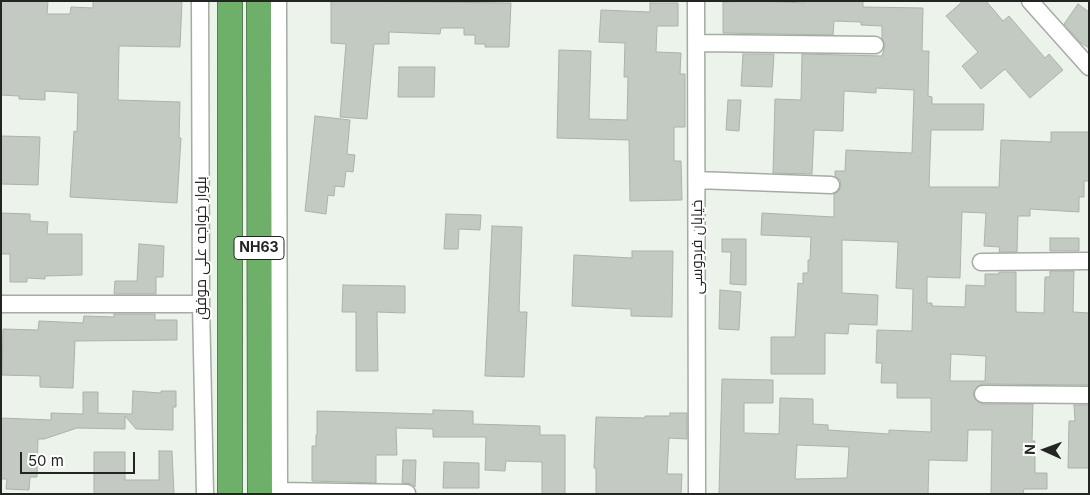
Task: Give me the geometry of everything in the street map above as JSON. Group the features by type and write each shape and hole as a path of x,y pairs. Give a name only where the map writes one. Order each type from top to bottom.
{"highway":[{"name":"NH63","path":"230,1 230,494"},
{"name":"NH63","path":"259,1 273,493"}],"street":[{"name":"بلوار خواجه علی موفق","path":"200,1 201,304 205,494"},
{"path":"278,1 273,493 407,493"},
{"name":"خیابان فردوسی","path":"696,1 697,494"},
{"path":"1030,1 1089,67"},
{"path":"696,43 875,45"},
{"path":"697,180 831,185"},
{"path":"981,262 1089,261"},
{"path":"1,304 201,304"},
{"path":"983,394 1089,395"}],"building":[{"path":"1,1 48,1 47,14 70,14 71,7 93,8 93,1 182,1 180,47 119,46 118,100 180,102 179,138 181,138 177,203 70,197 74,131 77,132 78,93 45,91 45,100 19,99 19,96 1,95"},
{"path":"331,1 511,3 509,47 485,47 485,44 475,44 475,35 464,35 464,28 441,28 440,34 389,32 389,44 374,44 367,119 340,117 346,44 331,43"},
{"path":"805,1 863,1 863,7 923,8 922,51 929,51 928,96 932,97 932,104 984,104 983,130 931,130 929,187 999,187 1001,140 1051,142 1051,132 1089,132 1089,181 1084,181 1084,197 1079,197 1079,212 1030,209 1030,216 1018,216 1017,252 999,252 1000,247 984,246 986,213 962,212 960,278 927,277 927,303 932,303 932,306 965,307 966,285 985,286 985,274 1016,272 1016,312 1044,313 1045,277 1050,277 1050,271 1074,271 1073,312 1089,313 1089,385 983,384 978,386 973,393 975,399 982,404 1033,404 1032,441 1035,441 1035,473 1047,473 1047,489 1024,489 1023,494 991,494 992,430 968,430 967,461 929,460 928,494 719,494 722,379 773,380 773,403 744,403 744,433 779,434 780,398 813,399 813,424 828,425 828,430 889,434 889,430 931,432 931,398 897,398 897,383 881,383 882,363 876,363 877,330 912,331 913,289 896,288 898,242 842,240 842,293 878,295 877,325 849,324 848,334 825,333 825,374 771,374 771,337 795,337 798,283 803,284 803,273 808,273 811,237 761,235 762,213 834,217 834,194 839,191 841,185 840,180 835,176 835,171 845,171 846,150 912,153 914,90 876,88 876,93 844,91 843,131 814,130 812,174 773,173 775,99 801,100 802,54 882,56 885,45 882,38 882,26 861,25 861,22 834,21 833,35 723,33 723,2 805,3","holes":["951,354 986,356 985,381 950,381","797,445 849,447 847,478 795,479"]},
{"path":"963,1 986,1 1003,21 1009,16 1045,58 1049,54 1063,70 1030,98 1005,69 981,89 962,66 978,52 946,16"},
{"path":"650,3 678,3 678,26 657,26 656,52 681,53 680,74 685,74 685,127 674,127 674,161 681,161 682,200 630,201 629,140 557,138 559,50 591,51 589,119 627,120 628,77 624,77 625,43 599,42 601,10 650,12"},
{"path":"1078,4 1089,12 1089,48 1081,43 1064,24"},
{"path":"743,54 774,54 772,87 741,86"},
{"path":"399,67 435,67 434,97 398,97"},
{"path":"728,100 741,100 739,131 726,130"},
{"path":"315,116 350,120 347,154 355,155 353,172 346,171 344,187 335,186 334,196 328,195 326,214 305,211"},
{"path":"1,136 40,137 38,185 1,184"},
{"path":"1,213 30,214 30,221 48,222 47,234 82,234 82,275 45,276 45,279 27,278 27,282 10,282 10,254 1,254"},
{"path":"446,214 481,215 480,230 459,229 458,249 444,249"},
{"path":"492,226 522,227 519,312 527,312 524,377 485,376"},
{"path":"1050,238 1079,238 1079,251 1050,251"},
{"path":"722,239 746,239 746,285 730,284 731,252 722,252"},
{"path":"139,244 164,246 163,277 156,277 156,294 114,294 115,281 137,281"},
{"path":"632,251 673,251 672,317 631,316 631,309 572,306 574,255 632,258"},
{"path":"343,285 405,286 405,313 377,312 378,371 356,371 356,312 342,312"},
{"path":"720,290 741,292 739,330 719,329"},
{"path":"114,314 155,314 155,320 177,320 177,340 75,341 73,388 40,387 40,376 2,375 3,329 38,330 39,321 83,323 84,316 114,317"},
{"path":"133,391 161,393 161,391 176,391 176,407 173,407 173,430 136,429 125,416 125,429 77,428 44,439 38,439 37,477 30,477 29,490 6,489 7,479 1,479 1,418 51,420 51,413 83,414 83,392 98,392 98,413 132,414"},
{"path":"1074,405 1089,405 1089,468 1068,468 1069,421 1075,421"},
{"path":"433,410 473,411 473,424 540,426 540,435 565,435 565,494 542,494 542,462 506,461 505,471 485,470 486,437 433,437 433,429 396,428 397,455 376,455 376,483 312,481 312,446 316,446 317,411 433,414"},
{"path":"670,413 687,413 687,439 669,438 667,474 682,474 681,494 596,494 596,468 594,468 596,417 645,418 645,416 670,416"},
{"path":"159,451 172,451 174,494 94,494 94,452 125,452 125,480 159,480"},
{"path":"403,460 416,460 415,487 412,484 402,483"},
{"path":"444,462 479,463 479,488 443,488"}]}
